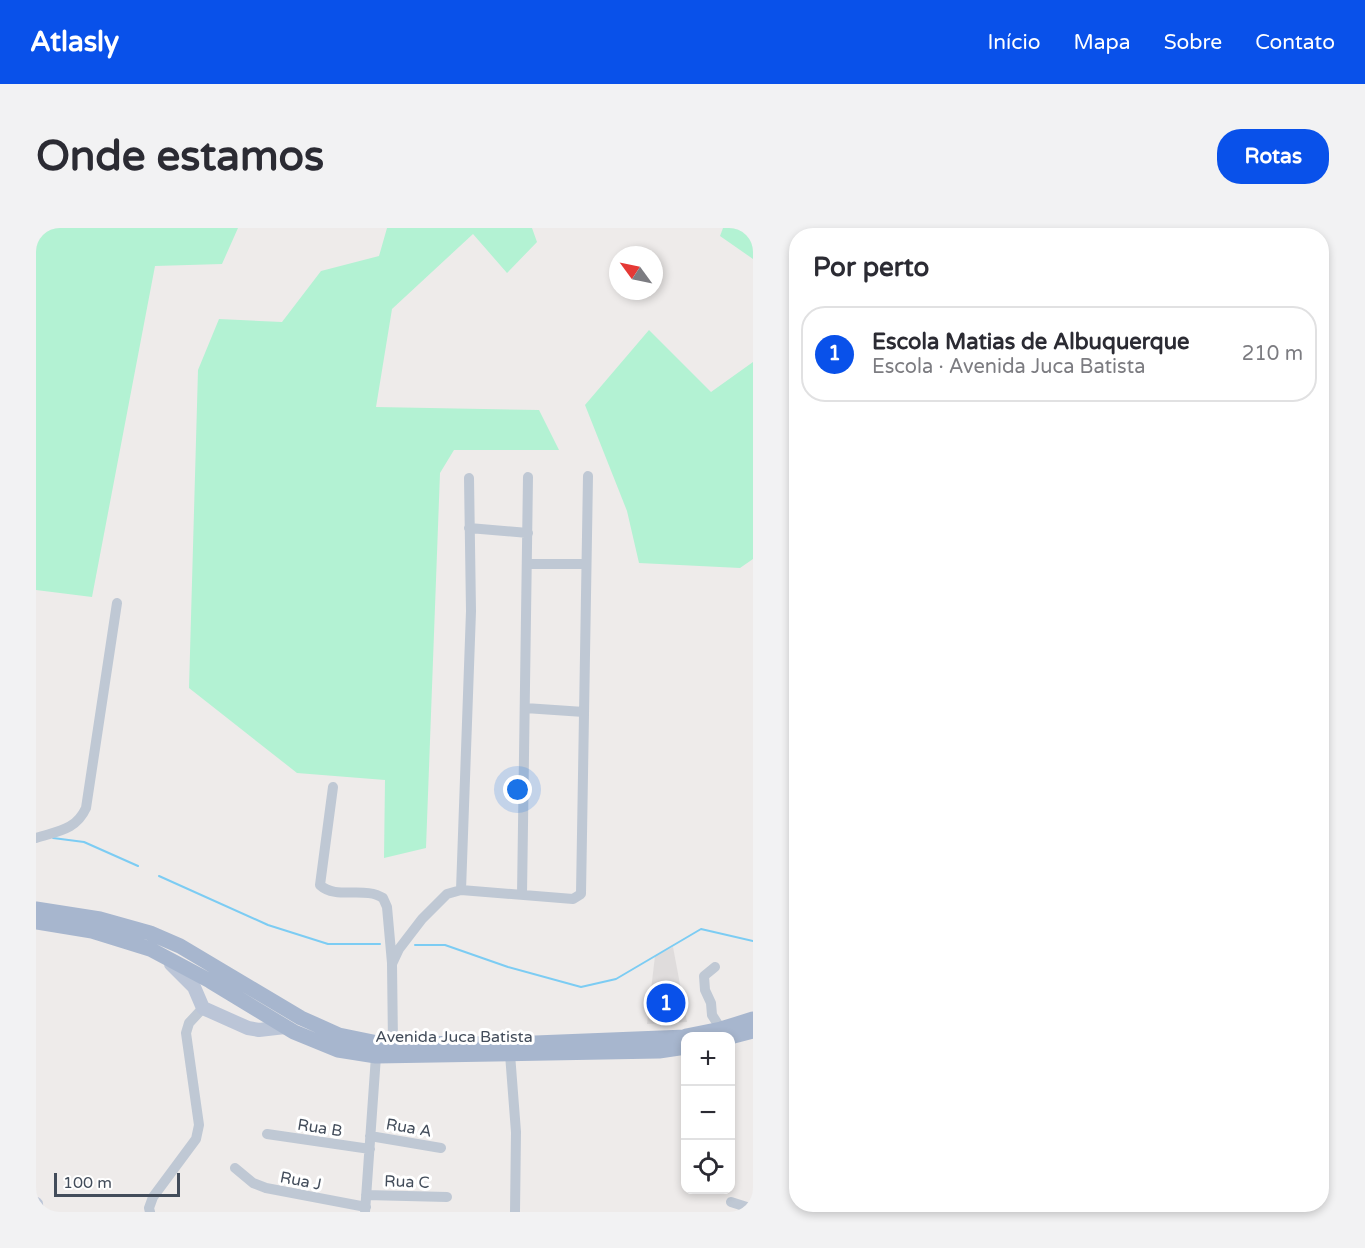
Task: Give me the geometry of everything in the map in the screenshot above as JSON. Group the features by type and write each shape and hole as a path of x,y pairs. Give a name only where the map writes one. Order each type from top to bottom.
{"main road":[{"name":"Avenida Juca Batista","path":"36,909 100,919 150,933 180,946 301,1018 339,1035 378,1043 510,1044 681,1036"},
{"name":"Avenida Juca Batista","path":"36,922 92,931 150,949 210,981 285,1027 338,1050 376,1056 659,1051 681,1048"},
{"path":"162,955 168,948 180,946"},
{"path":"259,992 264,1015"},
{"name":"Avenida Juca Batista","path":"728,1032 753,1019"},
{"name":"Avenida Juca Batista","path":"735,1032 753,1031"}],"street":[{"path":"392,963 399,949 422,919 447,894 461,890 573,899 581,894 588,476"},
{"path":"522,895 528,477"},
{"path":"461,890 471,611 469,478"},
{"path":"470,528 528,532"},
{"path":"527,564 586,564"},
{"path":"36,838 74,825 81,819 86,808 117,603"},
{"path":"525,708 584,712"},
{"path":"333,787 320,885 327,890 375,894 383,898 387,907 392,963 393,1044"},
{"path":"162,955 194,987 203,1008 249,1028 259,1030 285,1027"},
{"path":"715,967 705,974 705,990 710,999 713,1018 725,1032"},
{"path":"150,1212 149,1208 158,1189 196,1139 199,1125 186,1033 189,1023 203,1008"},
{"path":"249,1028 257,1026 264,1015"},
{"path":"510,1054 516,1132 515,1212"},
{"path":"366,1210 376,1056"},
{"name":"Rua B","path":"267,1134 369,1149"},
{"name":"Rua A","path":"370,1136 441,1148"},
{"name":"Rua J","path":"235,1168 253,1183 266,1188 366,1210"},
{"name":"Rua C","path":"366,1195 447,1197"},
{"path":"731,1202 753,1209"},
{"path":"36,1204 37,1212"}],"shaded area":[{"path":"673,947 687,1022 647,1024 655,956"}],"green space":[{"path":"36,228 238,228 222,264 155,266 92,597 36,590"},
{"path":"387,228 532,228 537,242 507,273 473,234 392,309 376,407 539,410 559,450 454,450 440,473 426,848 384,858 385,780 297,773 189,688 198,370 219,319 282,322 321,271 379,256"},
{"path":"723,228 753,228 753,259 720,236"},
{"path":"649,330 711,392 753,362 753,559 740,568 639,563 627,511 585,405"}],"waterway":[{"path":"53,838 84,842 138,866"},
{"path":"159,876 268,925 328,944 380,944"},
{"path":"415,945 445,945 508,967 581,987 616,979 701,929 753,941"}],"place":[{"name":"Escola Matias de Albuquerque","path":"666,1003"}]}
